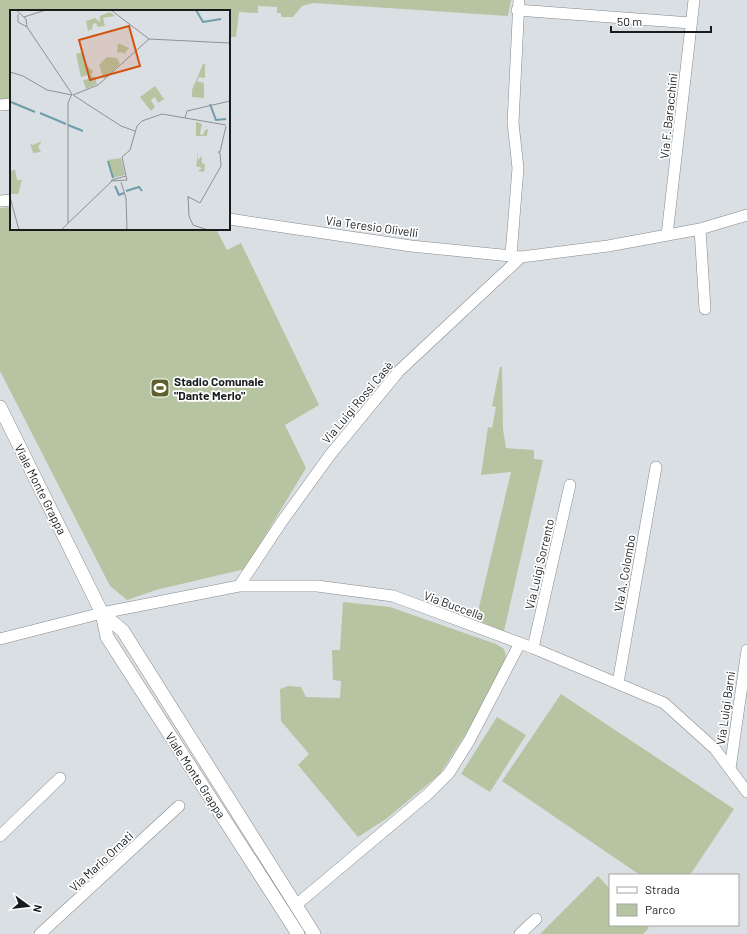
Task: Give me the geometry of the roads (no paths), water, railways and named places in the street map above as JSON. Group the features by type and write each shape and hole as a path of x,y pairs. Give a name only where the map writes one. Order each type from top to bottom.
{"street":[{"name":"Via F. Baracchini","path":"667,235 694,0"},
{"path":"516,256 518,168 513,123 518,5 691,23"},
{"path":"0,105 10,104"},
{"path":"0,201 10,200"},
{"name":"Via Teresio Olivelli","path":"230,219 412,246 516,256 608,246 700,229 747,215"},
{"path":"700,229 705,309"},
{"name":"Via Luigi Rossi Casè","path":"239,586 282,520 330,455 399,371 516,256"},
{"name":"Viale Monte Grappa","path":"0,407 102,613 107,637 298,934"},
{"name":"Via A. Colombo","path":"618,683 656,467"},
{"name":"Via Luigi Sorrento","path":"533,648 570,485"},
{"name":"Via Buccella","path":"0,638 102,613 239,586 318,586 393,596 533,648 664,703 715,749 747,792"},
{"name":"Viale Monte Grappa","path":"102,613 123,631 314,934"},
{"path":"296,905 428,794 449,773 469,741 520,643"},
{"name":"Via Luigi Barni","path":"730,769 747,650"},
{"path":"0,836 60,778"},
{"name":"Via Mario Ornati","path":"40,934 179,806"},
{"path":"520,934 536,919"}],"place":[{"name":"Stadio Comunale \"Dante Merlo\"","path":"160,388"}]}
